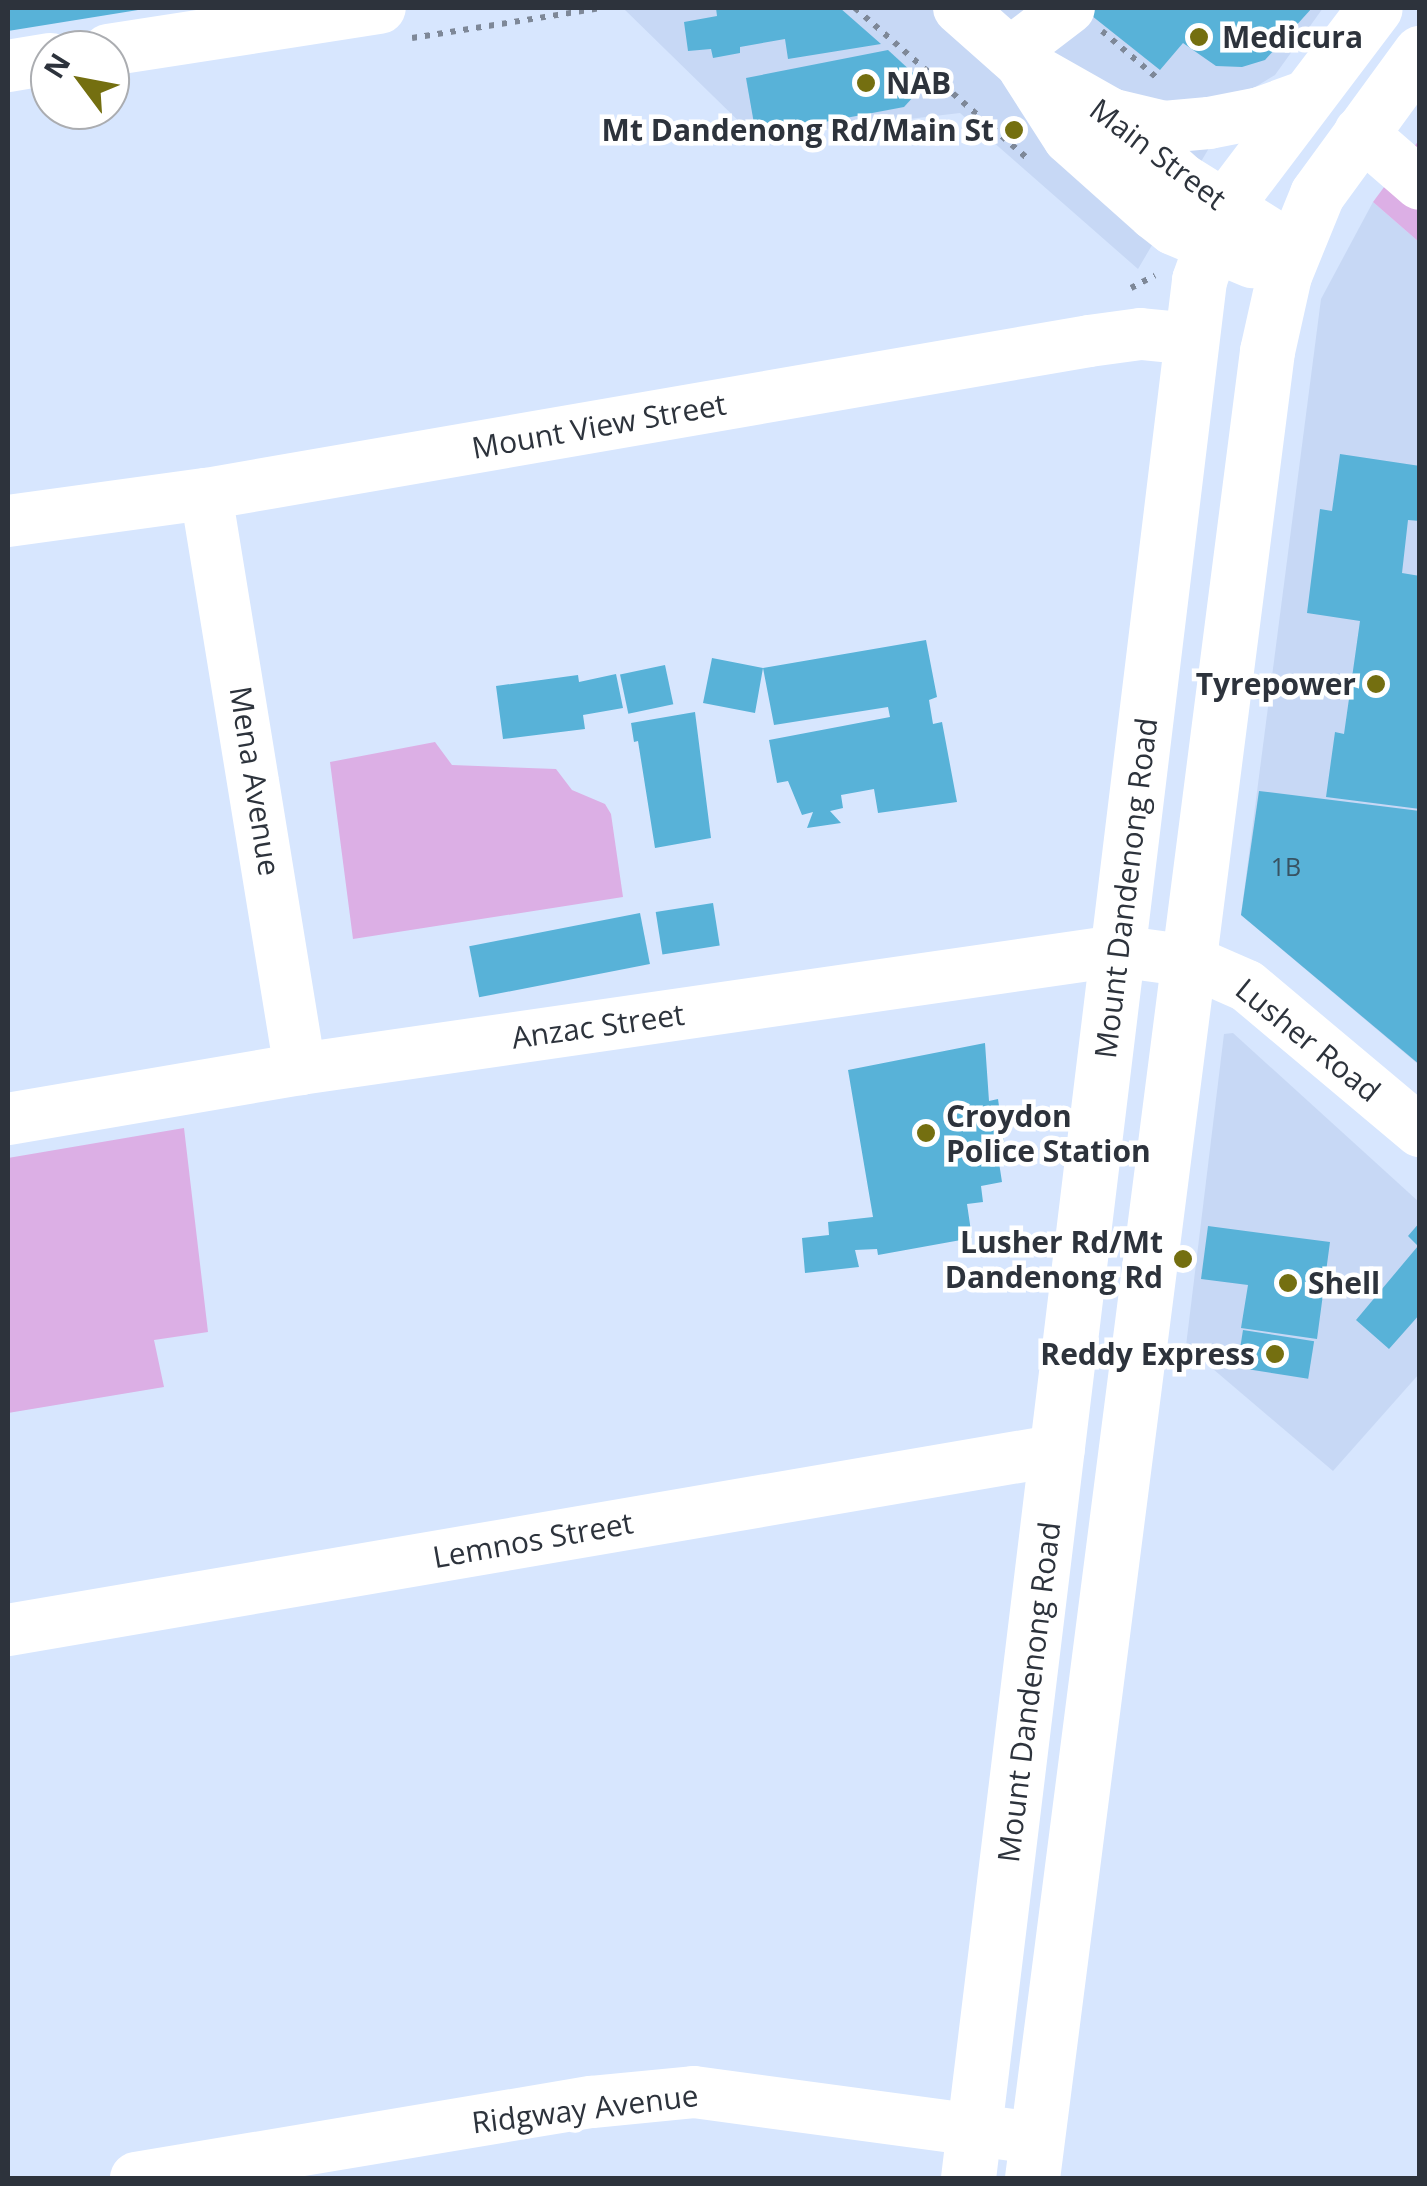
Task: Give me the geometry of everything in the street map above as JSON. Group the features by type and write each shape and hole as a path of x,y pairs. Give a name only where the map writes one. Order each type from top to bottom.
{"main road":[{"name":"Mount Dandenong Road","path":"971,2154 1191,339 1217,225 1375,8"},
{"path":"1034,2158 1267,351 1289,262 1317,194 1420,52"}],"street":[{"path":"130,47 380,8"},
{"name":"Main Street","path":"959,8 1015,58 1108,113 1182,179 1217,225 1289,262"},
{"path":"1015,58 1069,8"},
{"name":"Main Street","path":"1015,58 1069,138 1173,230 1217,225"},
{"path":"1108,113 1164,127 1260,114 1308,96"},
{"path":"1360,132 1420,184"},
{"name":"Mount View Street","path":"8,522 206,494 1090,342 1142,334 1191,339"},
{"name":"Mena Avenue","path":"206,494 300,1070"},
{"name":"Anzac Street","path":"8,1119 300,1070 1118,952 1190,961"},
{"name":"Lusher Road","path":"1190,961 1248,986 1420,1131"},
{"name":"Lemnos Street","path":"8,1630 1059,1450"},
{"name":"Ridgway Avenue","path":"136,2178 592,2102 694,2092 971,2154 1034,2158"}],"path":[{"path":"855,8 1042,172"},
{"path":"1136,287 1158,272 1143,260"}],"shaded area":[{"path":"623,8 1323,8 1275,75 1239,97 1138,269 960,113 755,137"},
{"path":"1419,140 1419,242 1373,202"},
{"path":"1373,202 1419,242 1419,1065 1241,915 1321,299"},
{"path":"435,742 452,765 556,769 572,790 605,804 611,814 623,897 353,939 330,762"},
{"path":"1233,1033 1419,1202 1419,1374 1333,1471 1186,1346 1224,1034"},
{"path":"184,1128 208,1332 154,1340 164,1387 8,1413 8,1158"}],"building":[{"path":"8,8 138,8 138,10 8,31"},
{"path":"716,8 840,8 881,44 788,59 785,39 740,47 740,53 713,58 711,49 688,51 684,22 717,16"},
{"path":"1082,8 1312,8 1265,60 1242,67 1216,66 1183,43 1160,70"},
{"path":"888,50 925,84 904,107 756,135 746,78"},
{"path":"1340,454 1420,466 1420,521 1408,520 1402,573 1420,576 1420,809 1326,797 1335,732 1344,734 1360,621 1307,613 1320,509 1332,511"},
{"path":"926,640 937,697 929,700 933,724 942,722 957,802 878,813 874,789 841,795 843,808 830,811 841,823 807,828 813,812 802,815 788,781 777,783 769,740 890,717 888,707 774,725 763,668"},
{"path":"712,658 763,668 755,713 703,703"},
{"path":"665,665 673,704 628,714 620,675"},
{"path":"616,674 623,708 583,715 585,729 503,739 496,686 578,675 579,682"},
{"path":"695,712 711,838 655,848 638,741 634,742 631,723"},
{"path":"1259,791 1420,811 1420,1065 1241,915"},
{"path":"713,903 720,945 662,955 656,912"},
{"path":"640,913 650,964 479,997 469,946"},
{"path":"985,1043 989,1101 998,1099 1006,1155 998,1156 1002,1182 981,1186 983,1202 967,1204 972,1238 878,1255 877,1249 855,1250 859,1267 805,1273 802,1238 829,1235 828,1222 873,1217 848,1070"},
{"path":"1420,1222 1420,1314 1389,1349 1356,1320 1418,1246 1408,1236"},
{"path":"1208,1226 1330,1242 1317,1339 1241,1328 1248,1285 1201,1279"},
{"name":"Reddy Express","path":"1243,1330 1314,1341 1308,1379 1237,1368"}],"place":[{"name":"Medicura","path":"1199,37"},
{"name":"NAB","path":"866,83"},
{"name":"Mt Dandenong Rd/Main St","path":"1014,130"},
{"name":"Tyrepower","path":"1376,684"},
{"name":"Croydon Police Station","path":"926,1133"},
{"name":"Lusher Rd/Mt Dandenong Rd","path":"1183,1259"},
{"name":"Shell","path":"1288,1283"},
{"name":"Reddy Express","path":"1275,1354"}]}
